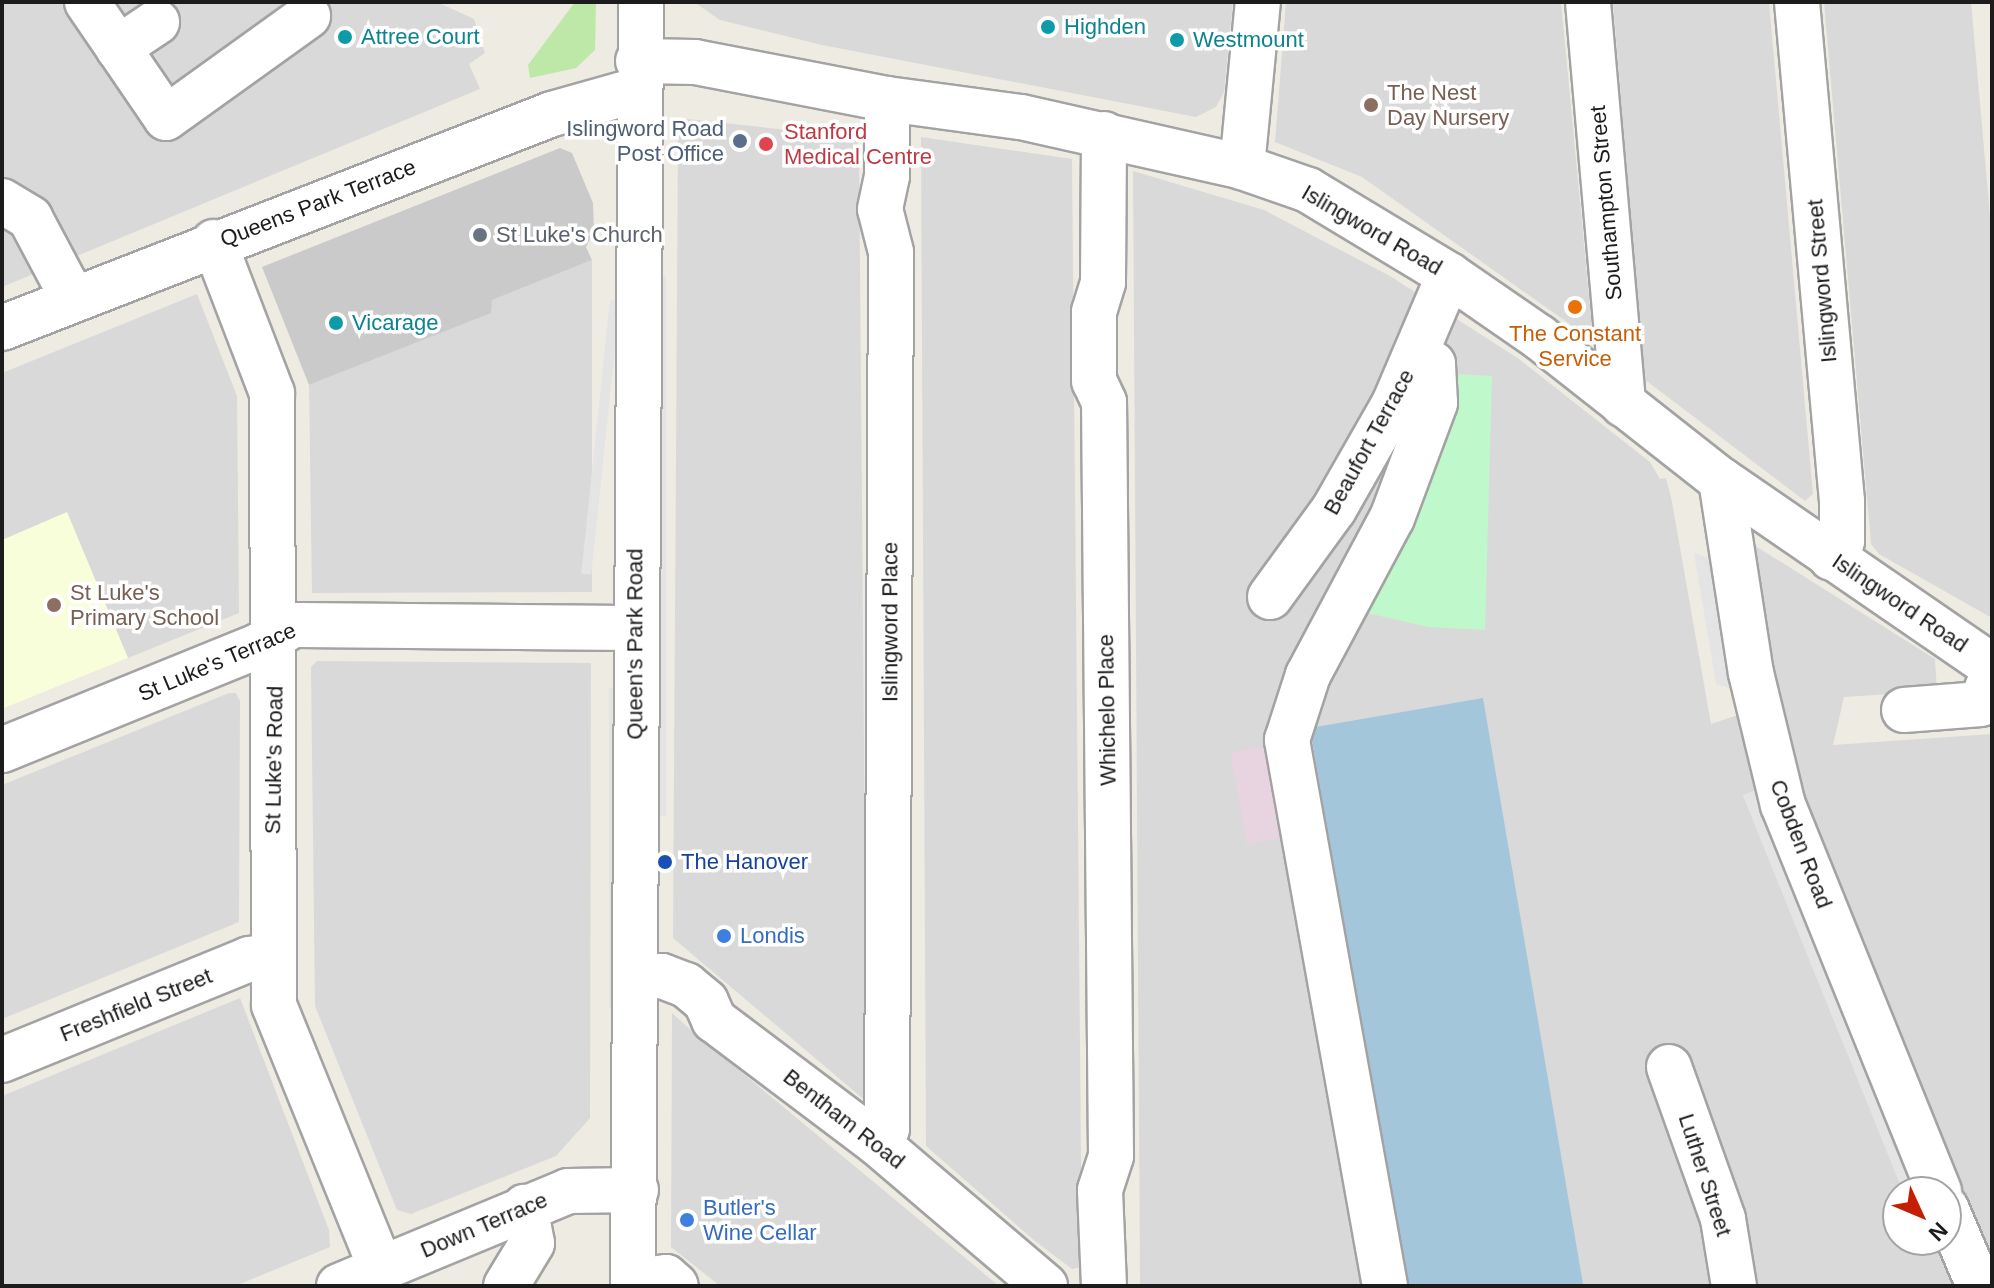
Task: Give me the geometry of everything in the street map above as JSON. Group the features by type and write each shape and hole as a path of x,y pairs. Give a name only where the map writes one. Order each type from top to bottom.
{"street":[{"path":"87,2 166,118 308,16"},
{"name":"Queen's Park Road","path":"633,1283 636,977 633,628 641,190 638,76 641,2"},
{"path":"1242,167 1258,2"},
{"name":"Southampton Street","path":"1588,2 1623,404"},
{"name":"Islingword Street","path":"1797,2 1843,513 1842,541 1831,558"},
{"path":"118,48 157,22"},
{"name":"Islingword Road","path":"638,76 695,62 887,99 1104,134 1242,167 1333,202 1449,275 1721,480 1992,666"},
{"name":"Queens Park Terrace","path":"2,328 214,242 552,114 638,76"},
{"name":"Islingword Place","path":"876,1142 887,1129 891,252 880,209 887,176 887,99"},
{"name":"Whichelo Place","path":"1104,134 1103,282 1094,312 1094,381 1104,402 1111,1141 1100,1190 1104,1286"},
{"path":"2,201 30,218 73,299"},
{"name":"St Luke's Road","path":"214,242 272,393 276,635 271,956 278,1019 381,1269"},
{"name":"Beaufort Terrace","path":"1270,597 1334,509 1416,355 1449,275"},
{"path":"1385,1286 1287,740 1308,675 1392,518 1435,403 1433,364 1416,355"},
{"name":"Cobden Road","path":"1721,480 1751,673 1783,805 1933,1176"},
{"name":"St Luke's Terrace","path":"2,750 276,635 293,625 633,628"},
{"path":"1904,710 1981,704 1992,675"},
{"name":"Freshfield Street","path":"2,1060 249,959 271,956"},
{"name":"Bentham Road","path":"636,977 662,976 686,985 706,1002 723,1028 876,1142 1045,1286"},
{"name":"Luther Street","path":"1669,1067 1723,1219 1734,1286"},
{"name":"Down Terrace","path":"339,1286 568,1191 636,1190"},
{"path":"506,1286 532,1243 525,1207"},
{"path":"1962,1246 1979,1286"},
{"path":"633,1283 666,1277 676,1286"}],"shaded area":[{"path":"2,2 437,2 474,19 485,53 469,64 480,89 2,287"},
{"path":"694,2 1233,2 1224,92 1216,107 1196,117 822,45 720,20"},
{"path":"1286,2 1561,2 1592,328 1578,330 1362,177 1275,142"},
{"path":"1613,2 1769,2 1813,494 1805,501 1644,379"},
{"path":"1824,2 1971,2 1992,238 1992,618 1879,554 1871,544"},
{"path":"687,119 853,137 859,145 867,1102 673,938 678,128"},
{"path":"921,137 1072,159 1082,1267 1072,1269 1035,1241 926,1146"},
{"path":"560,148 572,153 593,203 594,231 586,247 592,260 492,300 491,313 309,385 262,267"},
{"path":"1133,171 1264,210 1390,276 1519,359 1650,462 1660,479 1666,478 1672,502 1711,724 1780,701 1754,545 1935,659 1937,691 1844,697 1833,745 1992,734 1992,1286 1140,1286"},
{"path":"902,238 912,238 912,971 902,971"},
{"path":"592,260 592,592 312,593 309,385 490,313 491,300"},
{"path":"656,276 666,276 666,816 656,816"},
{"path":"197,294 237,396 239,613 2,709 2,373"},
{"path":"610,300 620,301 591,575 581,573"},
{"name":"St Luke's Primary School","path":"67,512 128,658 2,709 2,540"},
{"path":"1694,553 1719,562 1741,692 1716,684"},
{"path":"317,661 591,663 590,1118 556,1156 411,1214 397,1210 315,1006 311,667"},
{"path":"609,688 619,688 619,1009 609,1009"},
{"path":"229,693 236,693 240,701 239,922 2,1019 2,785"},
{"path":"1280,744 1296,836 1247,844 1231,753"},
{"path":"1766,786 1924,1176 1897,1176 1743,795"},
{"path":"240,998 329,1230 330,1247 235,1286 2,1286 2,1096"},
{"path":"672,1013 999,1286 720,1286 671,1247"}],"green space":[{"path":"575,2 596,2 595,50 576,68 530,78 528,65"},
{"path":"1454,374 1492,376 1485,630 1428,627 1354,610"}],"water":[{"path":"1483,698 1583,1284 1573,1286 1405,1286 1310,728"}],"place":[{"name":"Highden","path":"1048,27"},
{"name":"Attree Court","path":"345,37"},
{"name":"Westmount","path":"1177,40"},
{"name":"The Nest Day Nursery","path":"1371,105"},
{"name":"Islingword Road Post Office","path":"740,141"},
{"name":"Stanford Medical Centre","path":"766,144"},
{"name":"St Luke's Church","path":"480,235"},
{"name":"The Constant Service","path":"1575,307"},
{"name":"Vicarage","path":"336,323"},
{"name":"St Luke's Primary School","path":"54,605"},
{"name":"The Hanover","path":"665,862"},
{"name":"Londis","path":"724,936"},
{"name":"Butler's Wine Cellar","path":"687,1220"}]}
